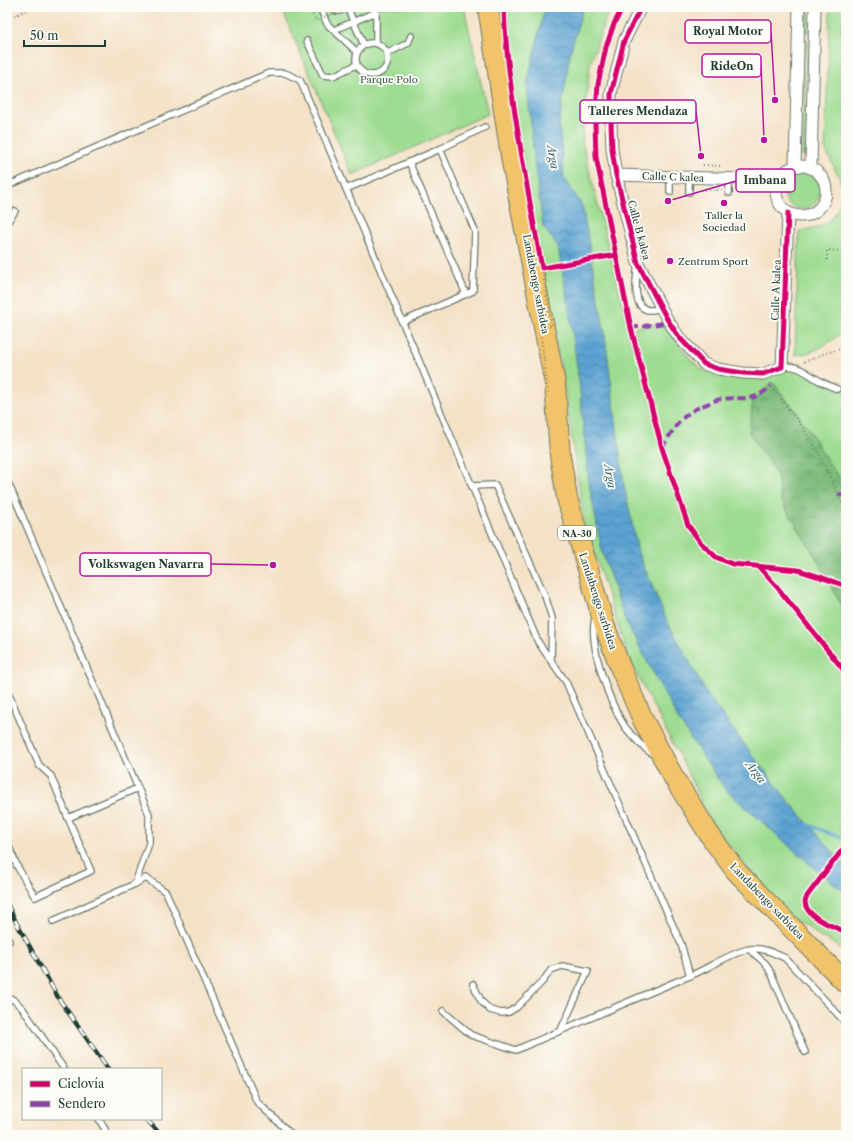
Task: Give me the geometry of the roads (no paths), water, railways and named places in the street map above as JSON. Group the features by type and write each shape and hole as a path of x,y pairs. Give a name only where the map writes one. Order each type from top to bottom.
{"highway":[{"name":"Landabengo sarbidea","path":"488,7 512,162 555,384 560,455 567,498 598,606 621,669 643,720 665,761 711,837 736,871 846,983"}],"street":[{"name":"Calle B kalea","path":"641,7 624,41 612,94 611,122 612,149 616,175 638,263 661,307 679,337 704,364 718,370 763,374 786,366"},
{"path":"795,166 799,7"},
{"path":"811,167 815,7"},
{"path":"804,165 811,167 823,178 826,186 824,202 819,209 812,214 795,216 788,213 778,202 776,195 778,180 785,171 795,166 804,165"},
{"name":"Calle C kalea","path":"616,175 778,180"},
{"name":"Calle A kalea","path":"786,366 788,213"}],"lane":[{"path":"320,7 327,24 357,52"},
{"path":"334,7 336,11 340,11 346,7 354,21 364,45"},
{"path":"334,30 376,10 376,43"},
{"path":"388,53 408,42 411,36"},
{"path":"307,41 323,75 333,76 356,65"},
{"path":"376,43 384,48 388,53 388,59 384,70 379,74 372,76 360,71 356,65 355,58 357,52 364,45 376,43"},
{"path":"7,186 269,73 285,73 300,80 538,642 566,682 681,944 690,976"},
{"path":"346,189 440,149 484,127"},
{"path":"402,322 473,291 475,232 440,149"},
{"path":"409,162 466,294"},
{"path":"670,177 670,192"},
{"path":"689,177 689,192"},
{"path":"727,192 729,178"},
{"path":"7,223 15,211"},
{"path":"638,263 636,280 639,304 644,309 652,310 661,307"},
{"path":"786,366 803,370 837,389"},
{"path":"7,480 150,814 149,843 135,884"},
{"path":"472,486 495,485 545,596 552,618 551,661"},
{"path":"7,690 39,765 51,776 92,871 35,897 17,866 7,842"},
{"path":"68,818 138,788"},
{"path":"53,921 146,878 166,892 257,1102 292,1135"},
{"path":"443,1010 471,1035 516,1050 690,976 745,950 760,948 785,958 846,1023"},
{"path":"750,950 766,964 772,974 805,1052"},
{"path":"473,984 481,1001 490,1010 501,1013 509,1012 517,1007 543,981 551,970 562,966 588,970 561,1030"},
{"path":"7,996 23,1009 63,1068"},
{"path":"100,1120 108,1135"}],"water":[{"name":"Arga","path":"545,7 583,7 570,53 559,125 564,178 582,205 605,336 624,485 638,553 666,619 708,696 787,799 846,867 846,893 812,866 724,788 679,721 625,620 602,551 589,483 579,381 569,308 558,247 543,226 535,168 527,84"}],"waterway":[{"path":"806,824 846,838"}],"railway":[{"path":"7,904 59,999 107,1068"},
{"path":"147,1120 161,1135"}],"place":[{"name":"Royal Motor","path":"775,100"},
{"name":"RideOn","path":"764,140"},
{"name":"Talleres Mendaza","path":"701,156"},
{"name":"Imbana","path":"668,201"},
{"name":"Taller la Sociedad","path":"724,203"},
{"name":"Zentrum Sport","path":"670,261"},
{"name":"Volkswagen Navarra","path":"273,565"}],"park label":[{"name":"Parque Polo","path":"389,79"}]}
